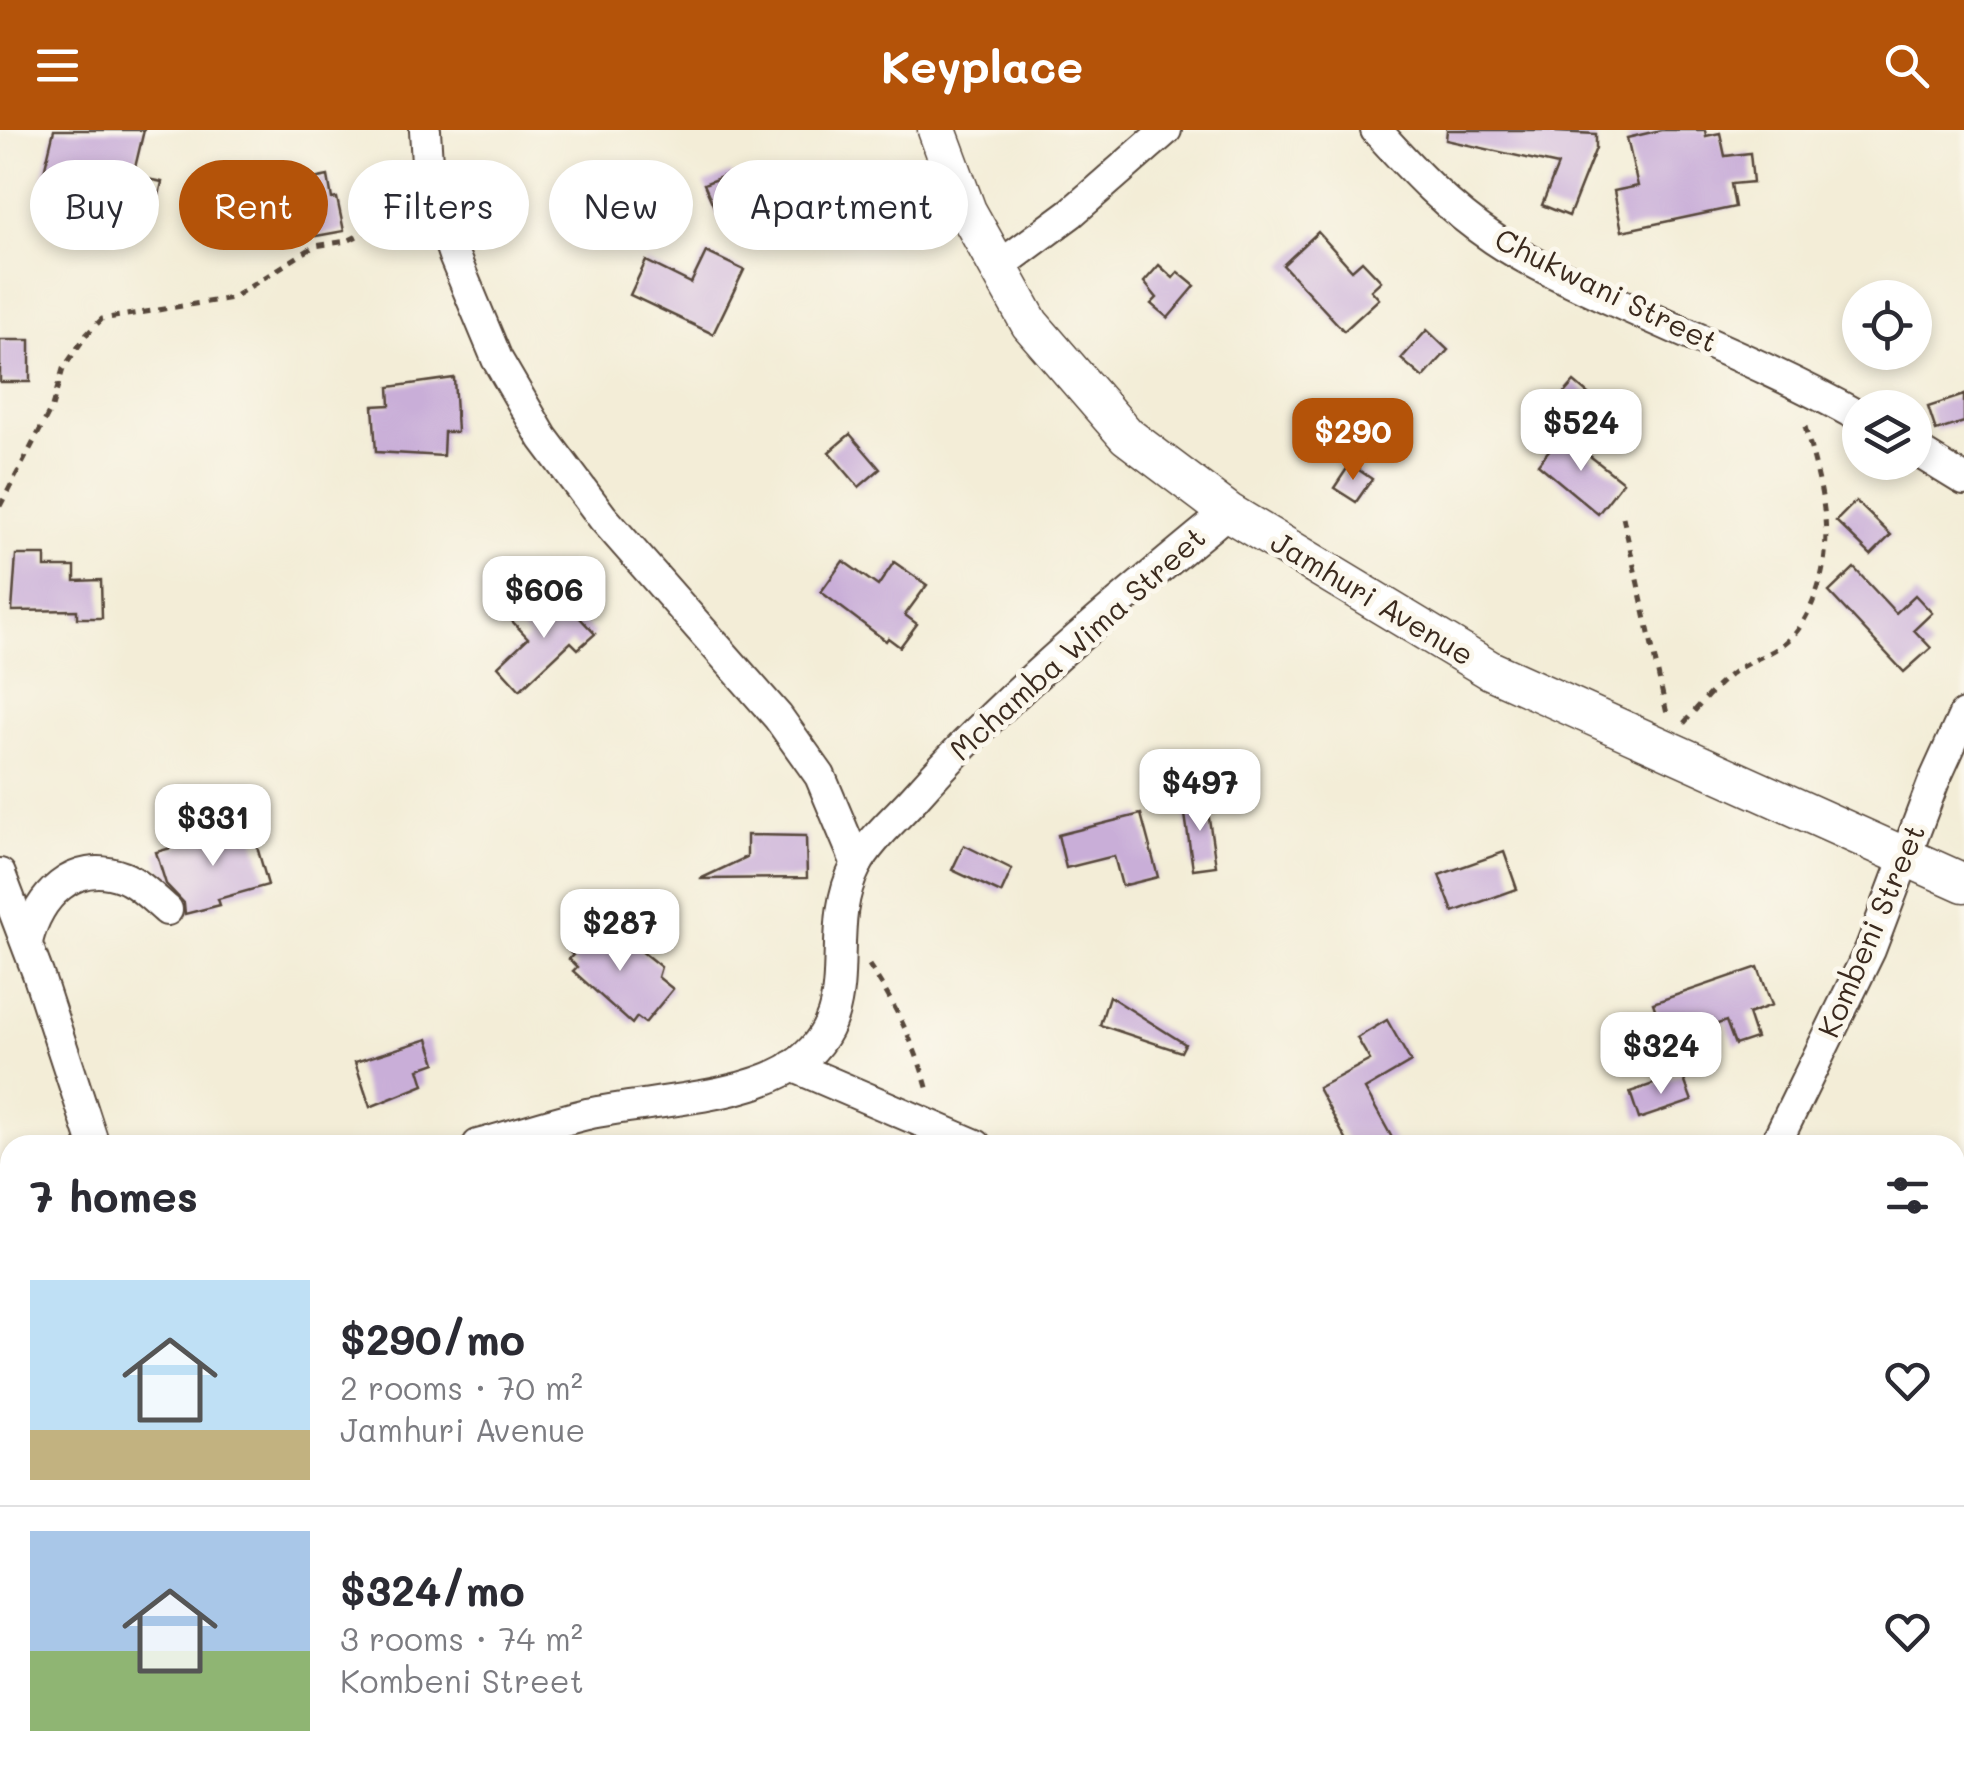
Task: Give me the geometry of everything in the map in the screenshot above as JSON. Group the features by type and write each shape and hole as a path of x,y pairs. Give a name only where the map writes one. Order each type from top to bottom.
{"street":[{"path":"425,130 427,160"},
{"name":"Jamhuri Avenue","path":"937,130 967,211 1030,324 1127,436 1228,512 1490,670 1673,744 1856,836 1964,883"},
{"path":"998,267 1071,213 1166,130"},
{"name":"Chukwani Street","path":"1376,130 1440,197 1495,240 1651,318 1792,378 1842,407"},
{"path":"454,250 497,359 543,438 603,518 778,717 820,776 857,864"},
{"path":"1932,460 1964,480"},
{"name":"Mchamba Wima Street","path":"519,1135 587,1114 749,1085 792,1066 826,1038 839,999 842,904 857,864 951,756 1024,686 1097,619 1228,512"},
{"name":"Kombeni Street","path":"1780,1135 1870,950 1964,715"},
{"path":"26,942 42,901 79,872 126,877 167,910"},
{"path":"0,874 91,1135"},
{"path":"792,1066 954,1135"}],"path":[{"path":"0,506 52,406 63,369 102,319 232,298 315,246 348,240"},
{"path":"1673,744 1738,669 1767,656 1792,636 1809,612 1822,579 1828,543 1822,496 1792,378"},
{"path":"1623,517 1673,744"},
{"path":"840,928 889,996 922,1069 936,1127"}],"building":[{"path":"54,130 144,130 137,160 47,160"},
{"path":"1447,130 1596,134 1596,148 1569,216 1542,205 1558,165 1446,140"},
{"path":"1661,130 1705,130 1706,136 1720,133 1725,156 1750,153 1753,182 1731,184 1735,207 1622,231 1614,191 1638,186 1627,138"},
{"path":"328,176 332,199 337,198 344,231 328,234"},
{"path":"713,180 713,205 704,184"},
{"path":"1318,232 1352,270 1362,261 1381,281 1371,290 1379,299 1344,331 1283,265"},
{"path":"706,252 744,270 713,334 630,295 646,261 691,283"},
{"path":"1159,265 1173,278 1178,272 1195,286 1168,318 1151,304 1157,298 1144,282"},
{"path":"1427,330 1448,350 1423,378 1401,359"},
{"path":"0,340 30,340 30,382 0,382"},
{"path":"454,378 457,432 444,432 443,456 376,452 373,406 390,405 389,387"},
{"path":"1574,382 1607,410 1585,435 1552,407"},
{"path":"1964,395 1964,422 1936,431 1932,406"},
{"path":"850,434 880,469 859,487 829,452"},
{"path":"1562,434 1623,482 1598,514 1538,464"},
{"path":"1350,464 1372,479 1356,502 1334,488"},
{"path":"1856,501 1891,535 1871,555 1836,521"},
{"path":"16,555 45,555 45,567 75,567 75,581 101,580 102,618 77,618 77,610 12,611"},
{"path":"843,561 878,586 894,562 927,585 905,615 917,624 900,647 888,638 886,641 821,592"},
{"path":"1854,568 1896,613 1915,595 1932,613 1914,630 1931,648 1904,672 1829,592"},
{"path":"561,598 595,634 578,649 571,642 520,690 498,666 528,638 511,620 527,605 540,618"},
{"path":"1206,798 1216,866 1193,869 1183,801"},
{"path":"1141,814 1158,877 1122,886 1114,856 1066,868 1058,835"},
{"path":"251,826 268,885 218,899 220,905 185,914 184,903 166,884 156,852"},
{"path":"747,835 806,836 807,878 700,879 747,857"},
{"path":"964,845 1012,869 1001,893 952,870"},
{"path":"1504,852 1517,889 1453,912 1439,875"},
{"path":"592,925 609,935 614,929 661,967 658,977 673,989 645,1023 637,1017 632,1024 573,971 577,967 569,959 573,955 570,952"},
{"path":"1758,967 1772,1005 1748,1014 1756,1038 1735,1045 1726,1021 1666,1042 1653,1003"},
{"path":"1109,996 1185,1044 1181,1052 1100,1025"},
{"path":"1387,1020 1411,1062 1365,1089 1390,1135 1344,1135 1318,1088 1370,1060 1357,1038"},
{"path":"428,1039 436,1063 419,1069 424,1085 370,1107 355,1062"},
{"path":"1682,1074 1692,1101 1639,1119 1630,1092"}]}
